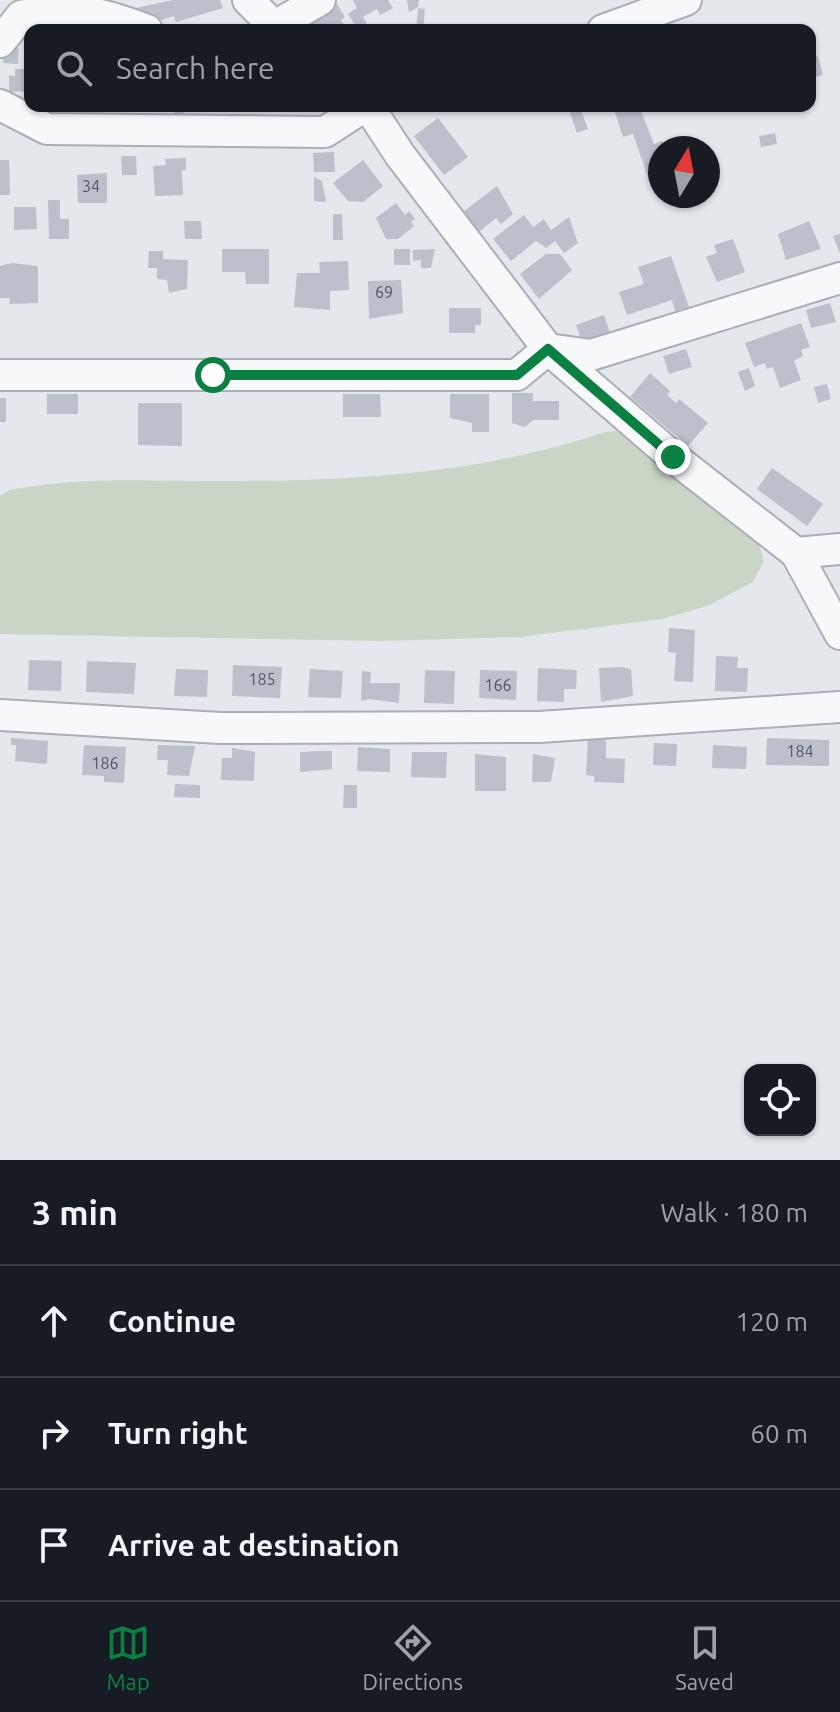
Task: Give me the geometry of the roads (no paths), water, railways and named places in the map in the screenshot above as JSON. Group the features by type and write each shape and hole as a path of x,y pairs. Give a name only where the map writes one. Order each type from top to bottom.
{"street":[{"path":"248,0 270,24"},
{"path":"282,24 320,0"},
{"path":"620,24 686,0"},
{"path":"0,42 21,16 78,8 106,7 136,24"},
{"path":"0,105 47,129 325,132 357,112"},
{"path":"371,112 400,155 548,349 673,457 796,553 840,634"},
{"path":"0,375 517,375 548,349 591,355 840,278"},
{"path":"796,553 840,549"},
{"path":"0,715 220,728 539,727 840,707"}]}
